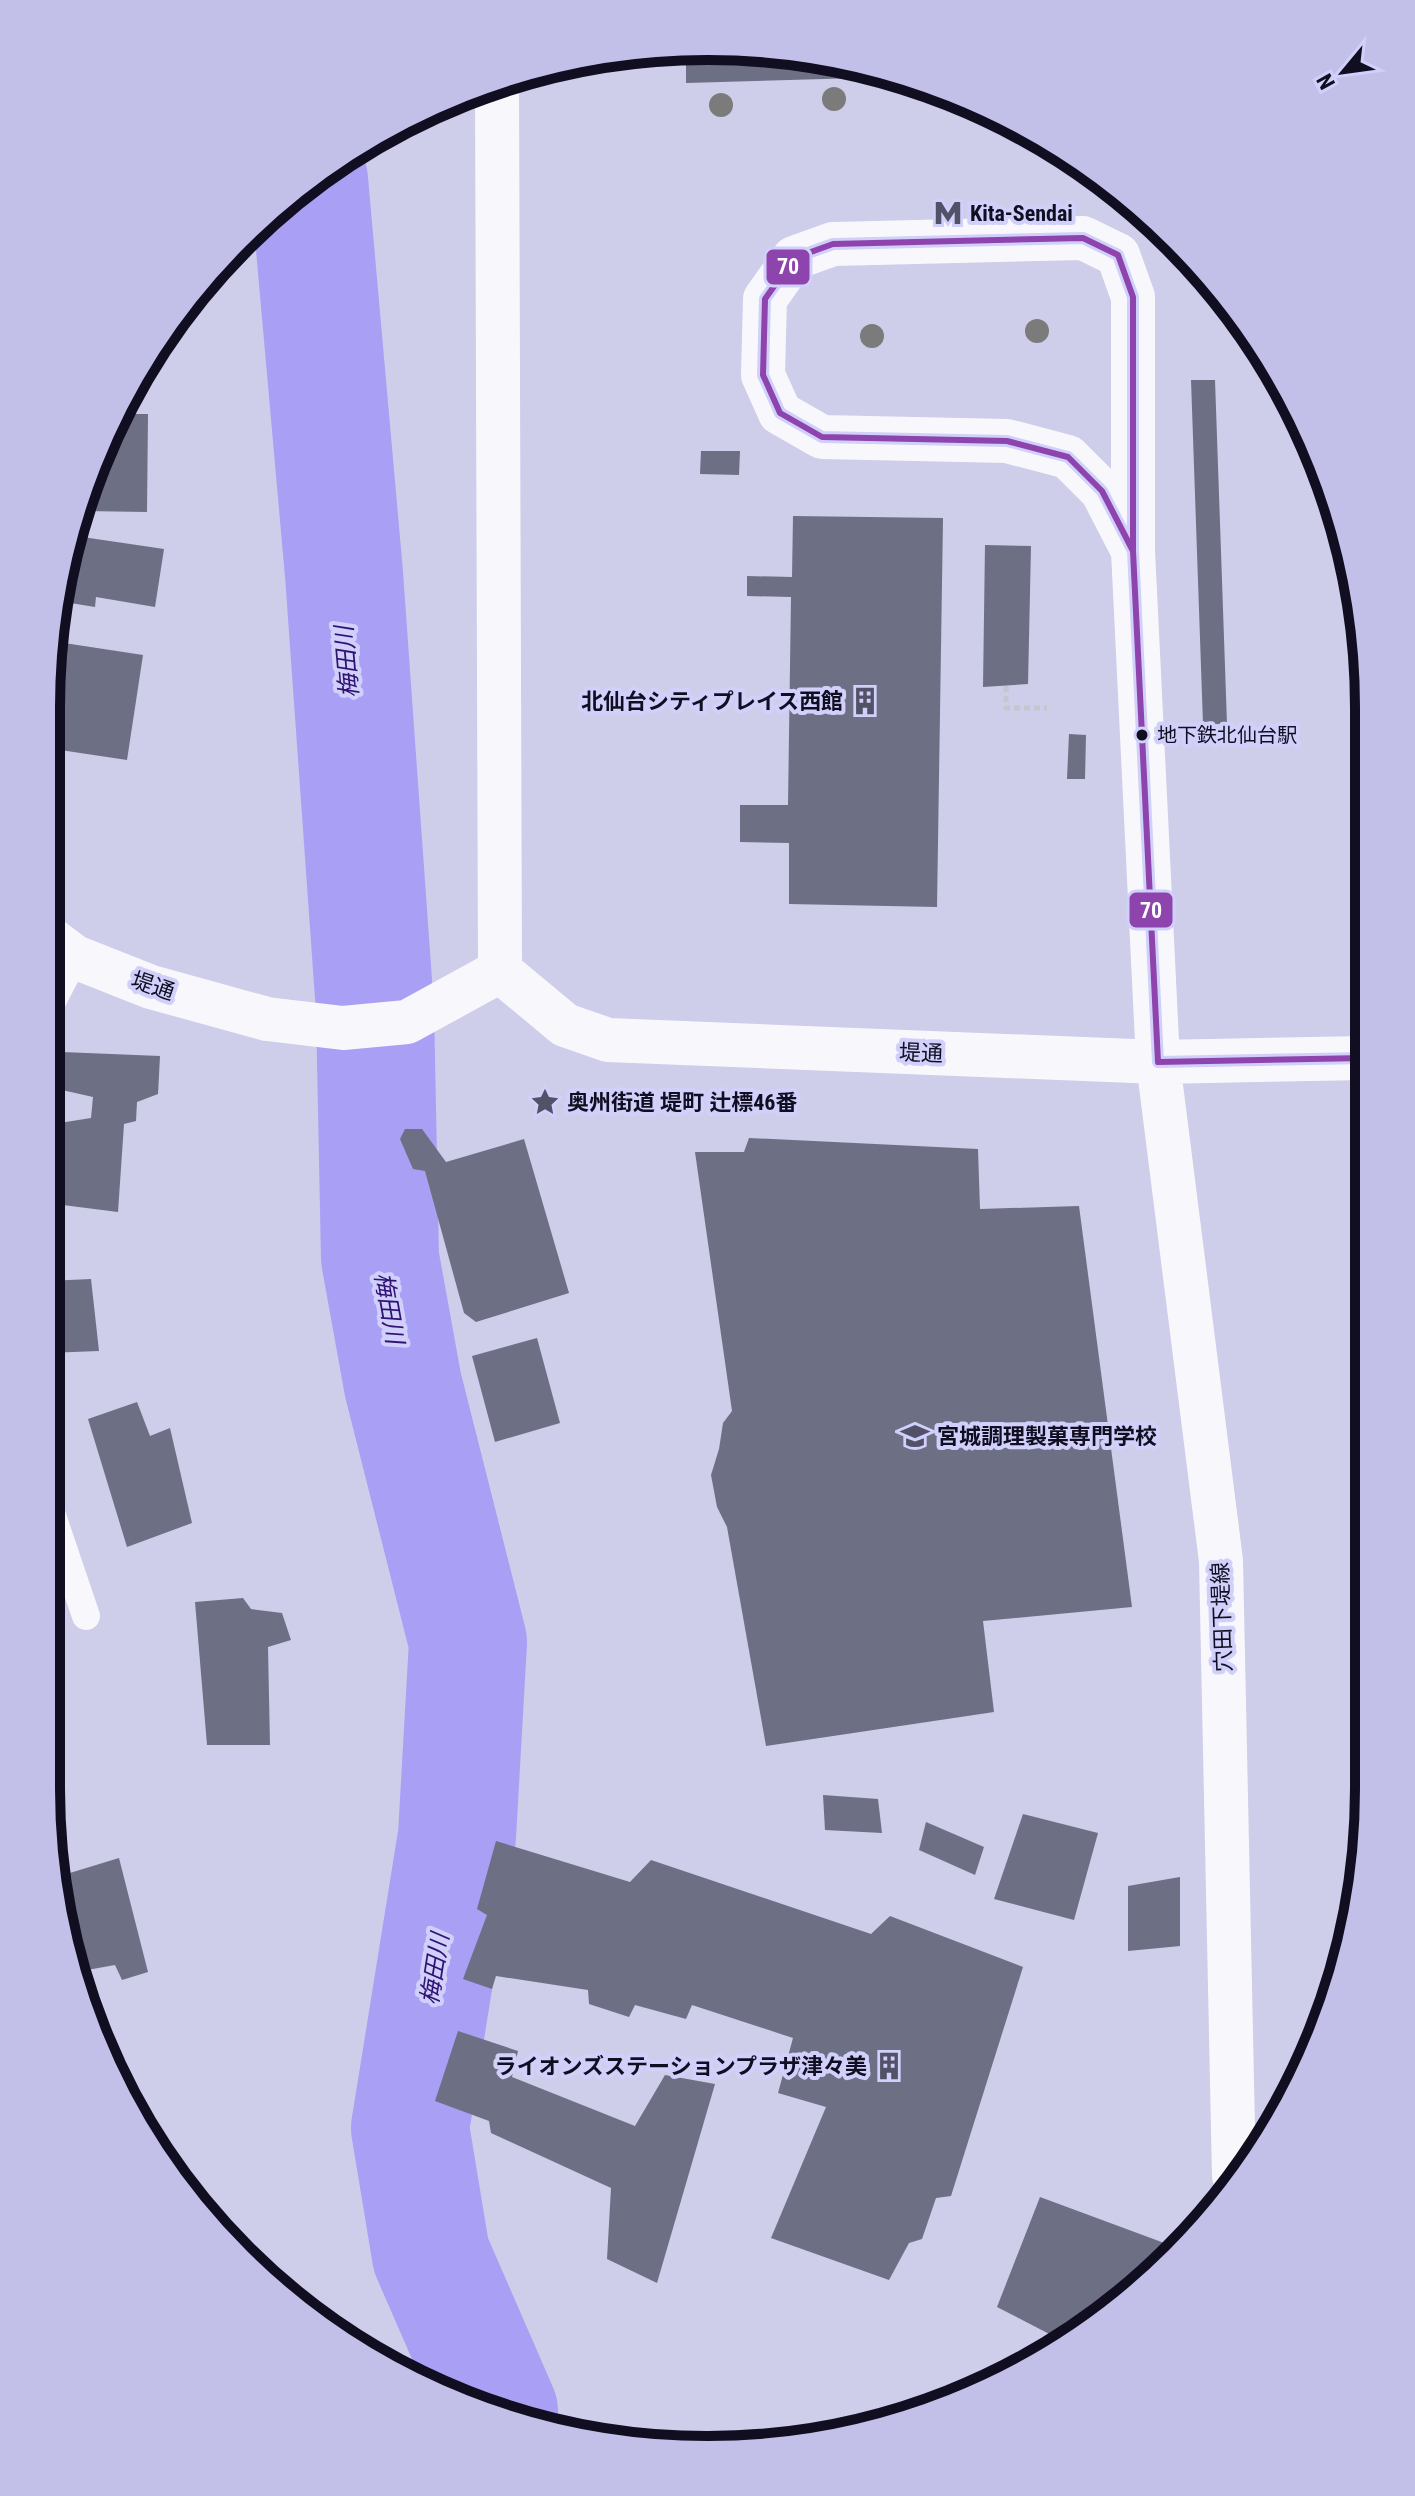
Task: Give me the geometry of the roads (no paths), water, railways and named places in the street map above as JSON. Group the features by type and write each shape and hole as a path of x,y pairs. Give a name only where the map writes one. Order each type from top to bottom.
{"street":[{"path":"497,95 500,971"},
{"name":"穴田下堤線","path":"1133,551 1102,491 1068,457 1007,441 822,437 780,413 763,375 765,299 794,258 833,244 1083,238 1118,255 1133,297 1133,551 1158,1062 1221,1561 1234,2165"},
{"name":"堤通","path":"61,947 151,987 267,1019 343,1028 407,1022 500,971 565,1025 608,1040 1158,1062 1355,1058"}],"lane":[{"path":"60,1539 86,1616"}],"waterway":[{"name":"梅田川","path":"310,196 344,574 375,1010 380,1258 403,1385 468,1642 457,1836 410,2128 431,2255 494,2400"}],"place":[{"name":"Kita-Sendai","path":"948,213"},
{"name":"北仙台シティプレイス西館","path":"865,701"},
{"name":"地下鉄北仙台駅","path":"1142,735"},
{"name":"奥州街道 堤町 辻標46番","path":"545,1102"},
{"name":"宮城調理製菓専門学校","path":"915,1436"},
{"name":"ライオンズステーションプラザ津々美","path":"889,2066"}]}
